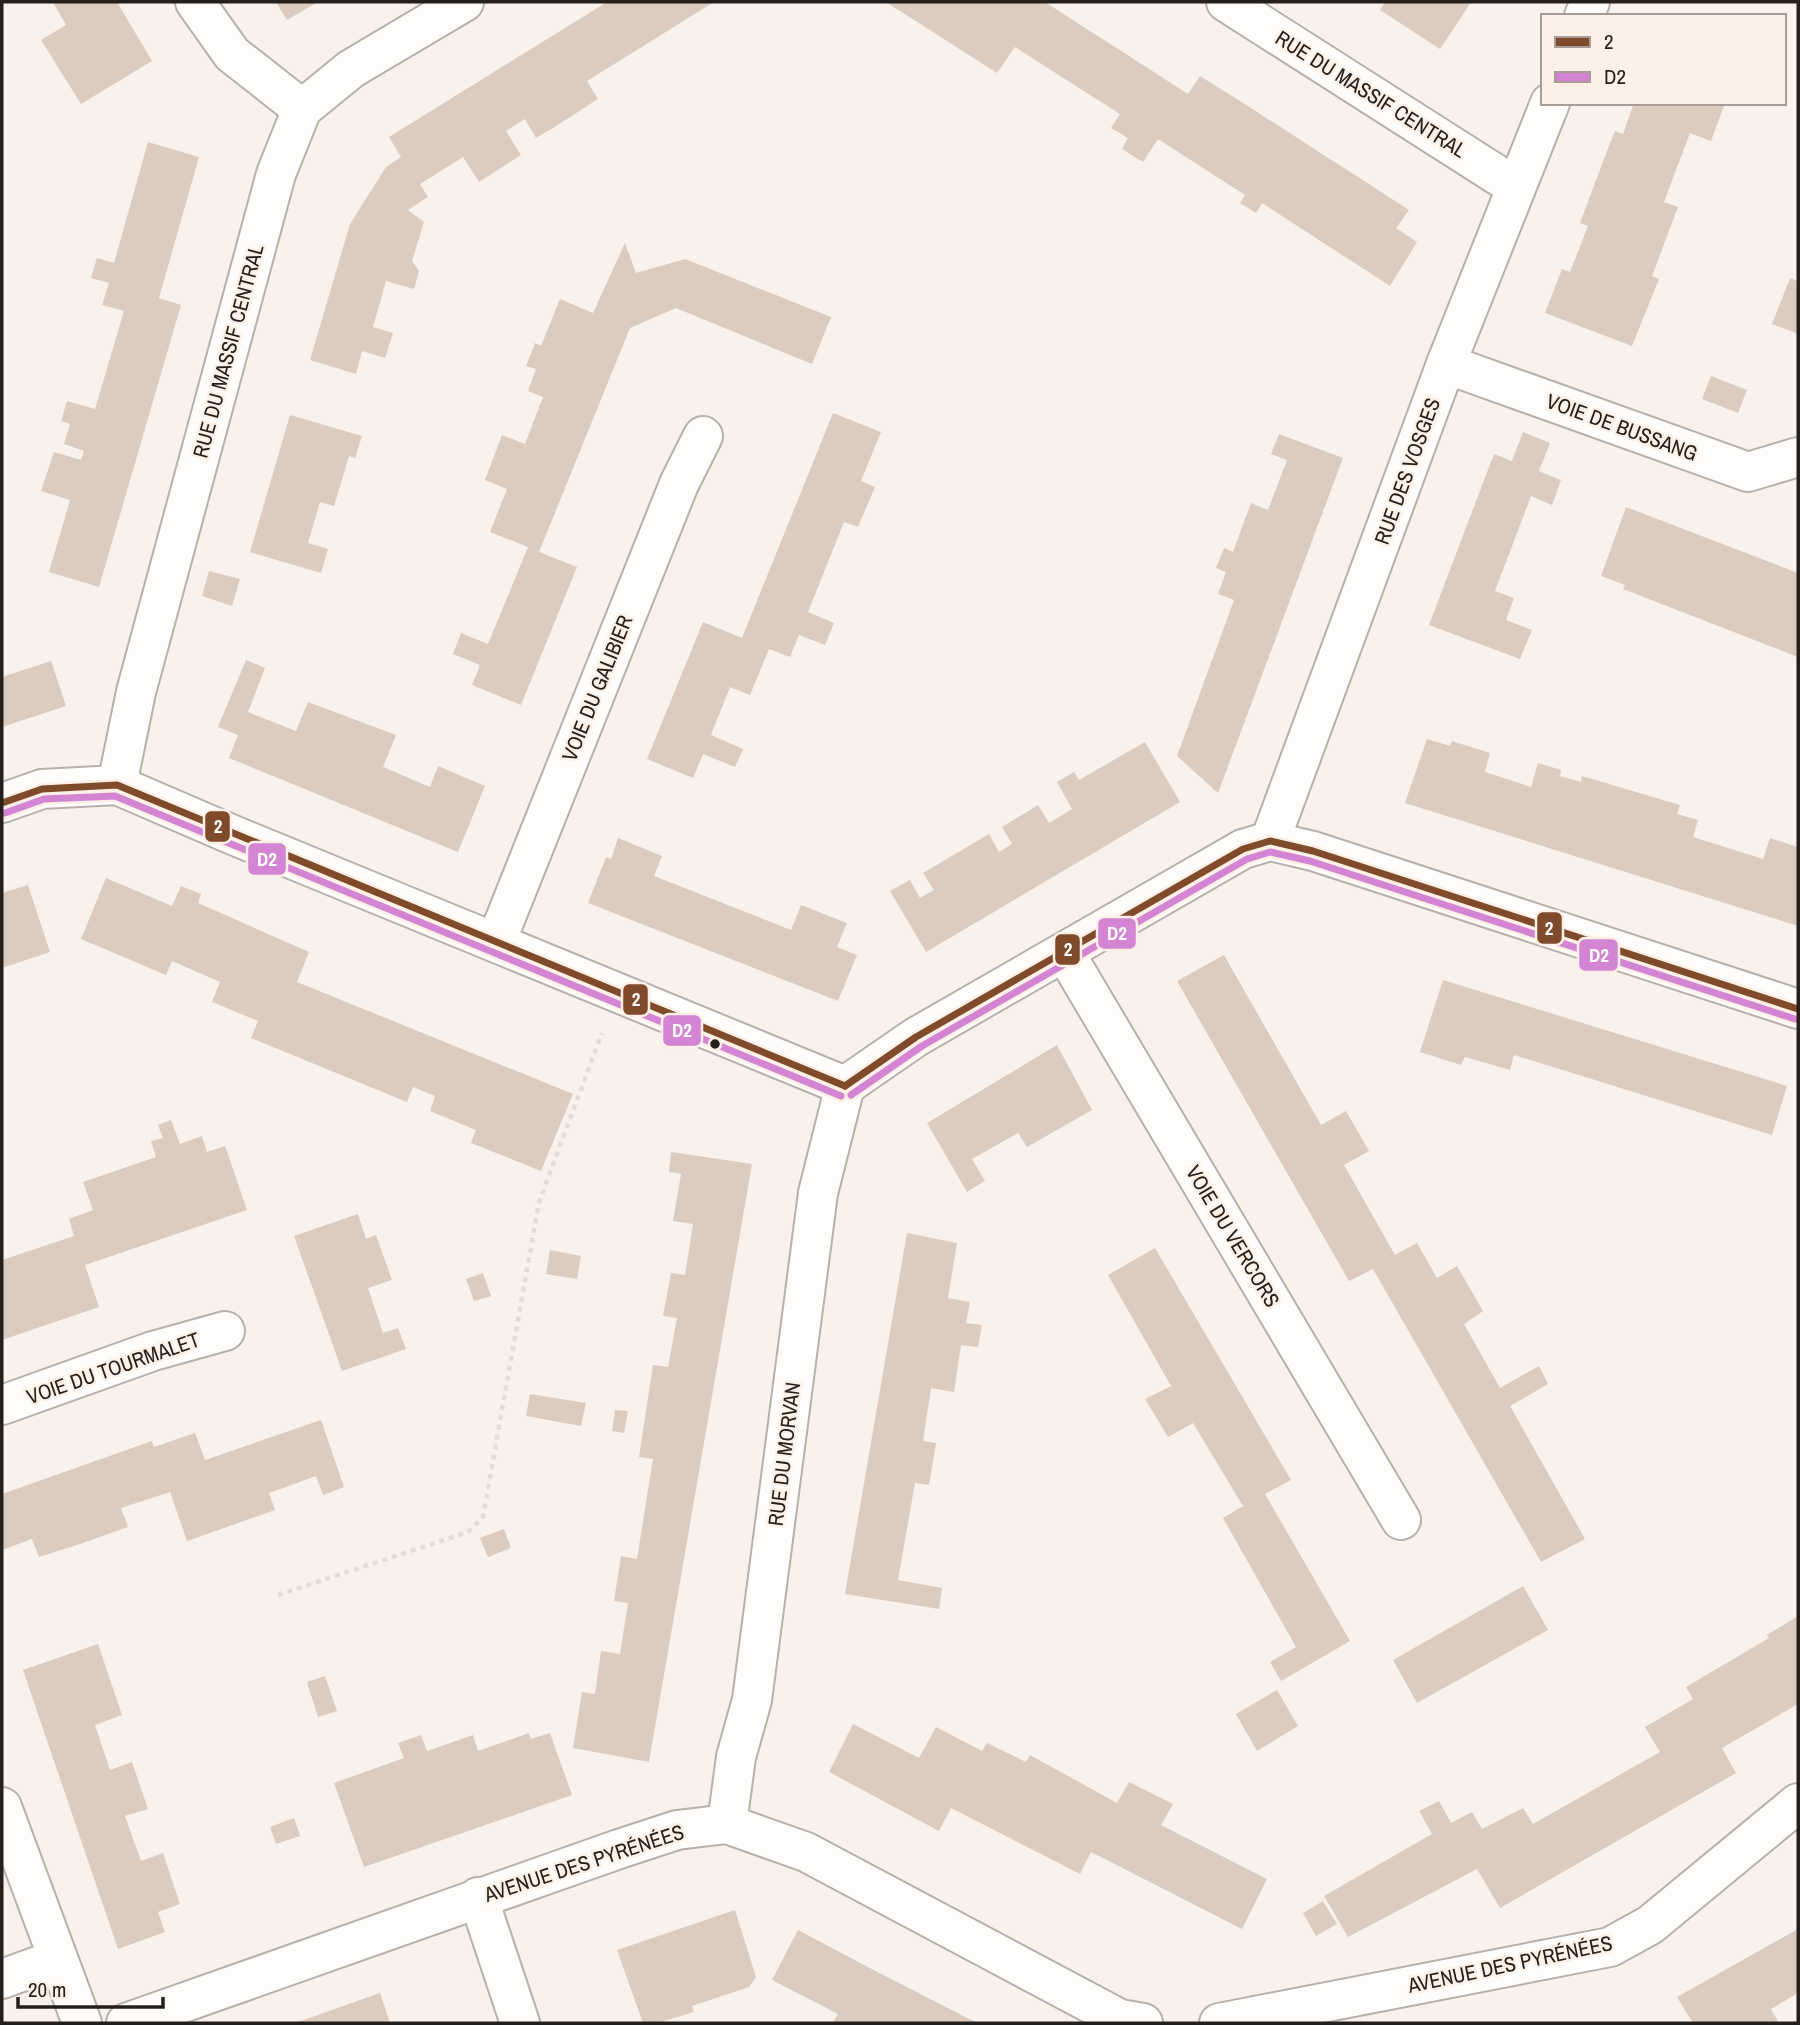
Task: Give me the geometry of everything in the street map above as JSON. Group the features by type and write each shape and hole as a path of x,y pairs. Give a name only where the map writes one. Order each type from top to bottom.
{"street":[{"path":"195,2 232,54 302,109 351,69 464,2"},
{"name":"RUE DU MASSIF CENTRAL","path":"1226,2 1517,187"},
{"name":"RUE DES VOSGES","path":"1270,841 1446,364 1549,105"},
{"name":"RUE DU MASSIF CENTRAL","path":"117,785 136,692 269,201 302,109"},
{"name":"VOIE DE BUSSANG","path":"1446,364 1748,472 1798,457"},
{"name":"VOIE DU GALIBIER","path":"496,942 674,497 703,436"},
{"path":"2,803 42,789 117,785 845,1086 916,1037 1243,849 1270,841 1312,851 1798,1009"},
{"name":"VOIE DU VERCORS","path":"1065,953 1401,1520"},
{"name":"RUE DU MORVAN","path":"727,1824 736,1757 751,1700 818,1193 845,1086"},
{"name":"VOIE DU TOURMALET","path":"2,1405 153,1351 225,1331"},
{"name":"AVENUE DES PYRÉNÉES","path":"1219,2023 1609,1947 1650,1925 1798,1803"},
{"path":"2,1807 82,2023"},
{"name":"AVENUE DES PYRÉNÉES","path":"126,2023 478,1897 677,1830 727,1824 806,1852 1120,2019 1143,2023"},
{"path":"478,1897 520,2023"},
{"path":"2,1979 57,1959"}],"path":[{"path":"278,1595 468,1532 483,1517 538,1202 598,1042 621,995"}],"building":[{"path":"53,2 117,2 152,61 81,104 41,40 66,25"},
{"path":"276,2 318,2 287,20"},
{"path":"607,2 714,2 587,81 598,99 556,126 536,138 525,119 506,131 521,155 479,182 463,157 420,184 428,197 408,210 424,222 412,261 419,271 414,289 386,281 373,327 393,333 385,358 362,351 356,374 310,360 350,224 386,167 401,157 389,137"},
{"path":"886,2 1045,2 1188,94 1200,76 1409,210 1396,228 1417,242 1390,286 1262,203 1256,213 1240,203 1245,195 1158,139 1143,162 1122,149 1128,138 1111,128 1120,114 1015,47 997,73"},
{"path":"1385,2 1471,2 1440,49 1380,10"},
{"path":"1633,105 1724,105 1711,141 1690,133 1664,202 1678,207 1652,276 1659,279 1632,346 1545,313 1562,269 1570,272 1588,226 1580,223 1615,131 1623,134"},
{"path":"148,142 199,157 159,298 181,305 99,587 49,572 70,500 41,491 54,452 81,460 84,451 64,444 70,424 61,421 67,401 95,409 124,311 102,305 109,283 91,278 97,258 114,263"},
{"path":"625,243 636,273 685,259 831,317 812,364 676,308 630,328 539,552 577,567 521,705 472,685 480,665 453,654 461,633 488,644 528,547 490,532 507,489 485,480 502,435 525,444 543,397 528,391 536,369 526,366 535,343 541,346 560,299 593,313"},
{"path":"1790,278 1798,281 1798,334 1772,324"},
{"path":"1711,376 1747,390 1738,413 1702,399"},
{"path":"833,413 881,432 861,481 875,487 858,527 844,522 808,612 834,623 825,645 799,635 790,657 769,649 750,695 730,687 711,735 743,749 735,767 703,754 693,778 647,759 703,622 742,638"},
{"path":"290,415 362,436 355,458 349,456 334,506 320,502 308,543 328,549 321,573 250,552"},
{"path":"1523,432 1550,443 1539,471 1561,480 1552,505 1531,496 1495,591 1514,598 1506,620 1532,630 1520,659 1429,625 1494,454 1512,461"},
{"path":"1279,434 1343,458 1218,793 1177,756 1234,600 1218,594 1226,572 1216,568 1224,548 1233,552 1251,503 1268,510 1287,460 1271,454"},
{"path":"1626,507 1798,573 1798,657 1623,589 1625,585 1601,576"},
{"path":"209,571 240,579 232,606 202,596"},
{"path":"246,660 265,668 248,712 296,731 308,702 396,735 383,767 430,787 438,766 485,786 458,852 229,758 238,735 218,727"},
{"path":"51,661 66,706 2,727 2,677"},
{"path":"1427,739 1450,746 1452,741 1490,753 1485,772 1531,787 1538,763 1561,770 1560,776 1581,782 1582,776 1680,805 1677,814 1698,820 1693,837 1763,859 1770,838 1798,847 1798,926 1405,803"},
{"path":"1145,742 1180,802 926,952 890,891 910,880 920,898 934,890 923,873 989,834 999,852 1012,844 1002,827 1038,805 1049,823 1072,809 1057,782 1074,772 1079,780"},
{"path":"618,838 662,856 654,876 791,930 801,905 847,923 837,947 857,955 838,1001 588,903 606,857 611,859"},
{"path":"106,878 172,906 181,886 201,894 198,903 309,952 297,982 573,1094 541,1171 471,1143 476,1130 430,1111 435,1096 413,1087 407,1102 251,1038 258,1021 212,1002 220,982 172,961 166,975 81,939"},
{"path":"28,885 50,952 2,968 2,893"},
{"path":"1224,955 1321,1125 1346,1111 1369,1151 1344,1165 1395,1255 1417,1243 1437,1278 1457,1266 1483,1311 1464,1324 1500,1388 1539,1366 1548,1384 1510,1406 1585,1539 1541,1562 1373,1269 1349,1281 1177,981"},
{"path":"1443,980 1787,1086 1772,1135 1514,1055 1510,1070 1465,1057 1461,1065 1420,1052"},
{"path":"1057,1045 1092,1110 1027,1147 1018,1133 972,1159 985,1181 967,1192 927,1123"},
{"path":"171,1120 180,1144 202,1136 207,1152 225,1146 247,1210 85,1265 99,1307 2,1340 2,1260 74,1236 69,1219 93,1210 83,1182 156,1157 151,1141 163,1138 158,1125"},
{"path":"671,1152 752,1164 649,1762 573,1748 582,1692 595,1694 601,1651 620,1654 628,1603 614,1601 621,1556 637,1559 653,1459 639,1457 653,1365 668,1367 677,1318 663,1316 671,1273 685,1275 693,1224 673,1221 681,1174 669,1172"},
{"path":"358,1214 366,1239 376,1235 392,1280 368,1288 383,1333 398,1328 406,1349 342,1371 294,1236"},
{"path":"907,1233 957,1243 948,1298 970,1302 966,1323 982,1325 978,1347 961,1345 954,1392 931,1388 923,1441 936,1443 929,1485 915,1483 898,1580 942,1588 939,1609 845,1594"},
{"path":"1155,1248 1291,1480 1265,1494 1350,1641 1281,1681 1270,1662 1296,1647 1223,1518 1243,1506 1193,1423 1168,1437 1145,1399 1171,1386 1108,1275"},
{"path":"550,1250 581,1256 577,1279 546,1274"},
{"path":"483,1273 491,1296 474,1301 466,1279"},
{"path":"530,1394 586,1403 581,1426 526,1416"},
{"path":"615,1410 628,1411 624,1433 612,1431"},
{"path":"321,1420 344,1487 323,1495 316,1476 269,1493 275,1510 187,1541 170,1492 121,1508 128,1527 80,1544 39,1557 32,1539 2,1550 2,1494 152,1441 154,1447 195,1433 205,1460"},
{"path":"504,1529 511,1548 488,1557 480,1538"},
{"path":"1523,1586 1548,1630 1417,1703 1393,1660"},
{"path":"1798,1616 1798,1704 1722,1748 1736,1773 1500,1908 1477,1869 1348,1937 1324,1896 1432,1834 1419,1811 1439,1801 1451,1823 1472,1812 1482,1829 1523,1808 1533,1824 1660,1752 1645,1727 1693,1699 1686,1687 1769,1638 1767,1635"},
{"path":"98,1644 122,1715 95,1725 110,1770 132,1762 148,1809 125,1816 141,1861 163,1853 180,1904 158,1912 165,1932 118,1949 23,1670"},
{"path":"325,1676 337,1711 318,1717 307,1682"},
{"path":"1277,1690 1298,1726 1257,1751 1236,1714"},
{"path":"853,1724 919,1758 936,1727 982,1751 987,1743 1026,1762 1030,1755 1117,1803 1129,1782 1173,1804 1161,1825 1267,1879 1242,1929 1091,1852 1080,1874 951,1808 939,1831 829,1772"},
{"path":"529,1733 531,1739 550,1733 572,1795 364,1867 334,1783 404,1758 398,1743 421,1735 427,1751 473,1735 478,1751"},
{"path":"294,1818 300,1836 276,1844 270,1827"},
{"path":"1323,1901 1337,1924 1316,1936 1303,1913"},
{"path":"735,1910 756,1977 749,1987 692,2006 694,2012 657,2023 643,2023 617,1950"},
{"path":"1798,1929 1798,1993 1771,2009 1779,2023 1693,2023 1677,1997"},
{"path":"798,1930 977,2023 833,2023 838,2014 772,1980"},
{"path":"380,1993 390,2023 295,2023"}],"transit line":[{"name":"2","path":"2,803 42,789 117,785 845,1086"},
{"name":"D2","path":"5,813 44,799 115,796 841,1096"},
{"name":"2","path":"845,1086 916,1037 1243,849 1270,841 1313,851 1798,1009"},
{"name":"D2","path":"851,1095 922,1046 1247,859 1270,852 1310,861 1795,1019"}]}
